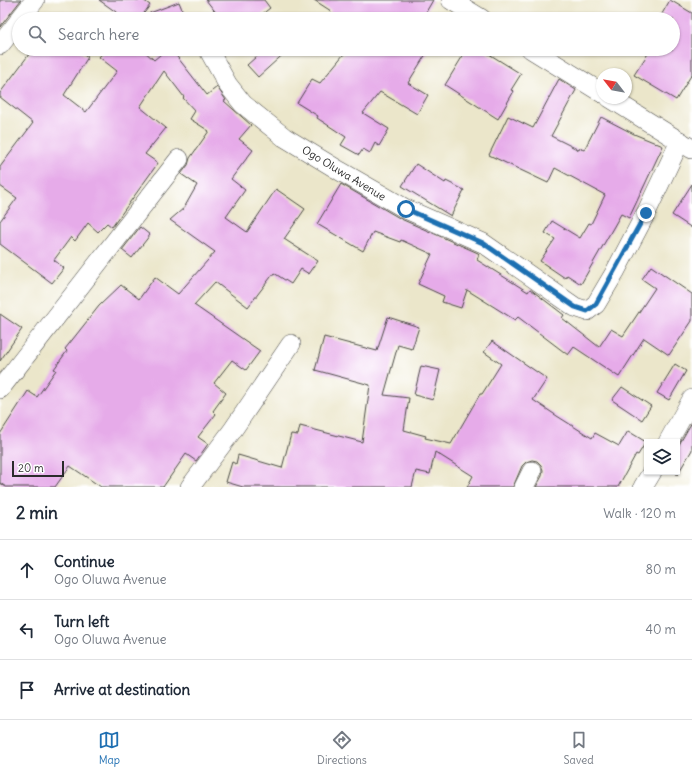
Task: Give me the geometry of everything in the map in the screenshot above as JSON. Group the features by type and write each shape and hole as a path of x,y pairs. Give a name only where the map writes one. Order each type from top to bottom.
{"street":[{"path":"26,12 35,0"},
{"path":"451,0 471,12"},
{"path":"0,46 12,30"},
{"name":"Ogo Oluwa Avenue","path":"212,56 228,85 243,104 284,136 340,171 406,209 483,243 575,307 587,311 596,304 615,272 646,213 686,145"},
{"path":"542,56 596,89"},
{"path":"620,104 686,145"},
{"path":"0,389 179,159"},
{"path":"190,487 232,431 291,344"},
{"path":"670,439 692,399"}],"building":[{"path":"0,0 21,0 0,27"},
{"path":"99,0 143,0 150,5 145,12 116,12"},
{"path":"206,0 264,0 270,8 265,12 215,12"},
{"path":"314,0 433,0 426,12 331,11"},
{"path":"670,0 692,13 692,74 676,100 634,75 646,56 680,56 680,12 663,12"},
{"path":"179,2 183,12 153,12"},
{"path":"28,56 86,56 88,57 64,95 86,112 117,71 99,57 100,56 150,56 154,60 159,56 176,56 207,95 217,87 226,100 224,101 251,125 239,139 253,150 231,179 245,190 226,217 247,232 276,189 305,209 284,239 318,261 309,274 301,269 291,284 274,273 248,307 215,282 194,305 260,351 246,370 232,360 214,383 226,393 213,411 216,414 198,437 208,444 196,461 186,454 163,487 101,487 70,466 55,487 6,487 0,483 0,434 28,391 37,397 56,370 54,369 67,351 65,349 99,306 121,285 139,299 155,277 178,294 215,252 170,220 184,208 197,185 181,174 209,131 190,119 195,111 183,98 184,97 164,71 140,107 166,128 145,154 158,163 112,227 107,223 98,232 88,223 75,241 71,237 54,260 64,268 52,283 0,244 0,221 17,198 0,186 0,167 33,123 0,97 0,93"},
{"path":"257,56 281,56 258,77 247,65"},
{"path":"342,56 425,56 408,83 428,95 417,114 380,92 363,113 389,129 379,146 375,143 370,153 363,149 359,155 341,145 346,137 317,118 318,116 297,103 312,79 320,83"},
{"path":"463,56 492,56 521,74 511,90 514,91 498,119 445,85"},
{"path":"559,79 576,90 551,136 579,150 580,148 584,150 601,117 634,134 663,146 629,218 621,214 581,284 567,275 565,278 540,261 555,239 545,233 552,221 580,238 589,223 591,224 605,195 555,168 548,183 489,155 508,116 533,128"},
{"path":"416,164 445,183 446,181 464,190 451,216 402,186"},
{"path":"341,184 401,219 478,253 477,260 528,292 530,289 564,315 562,318 599,347 611,329 623,336 655,288 642,279 651,266 692,294 692,321 669,355 644,338 619,377 574,347 568,355 518,317 515,320 467,290 461,308 442,302 444,296 418,284 432,254 401,240 400,242 373,232 363,251 317,224"},
{"path":"692,184 692,228 672,215"},
{"path":"140,227 150,235 132,258 122,250"},
{"path":"0,314 22,329 0,361"},
{"path":"388,317 419,327 412,349 398,345 384,395 409,398 404,430 426,436 425,438 451,444 480,394 482,394 501,364 484,352 492,341 547,379 533,400 592,438 595,433 619,446 628,431 644,441 644,445 638,455 636,454 618,487 536,487 542,476 543,470 537,461 532,460 526,462 522,466 513,487 467,487 473,476 435,452 430,474 416,471 412,487 243,487 226,482 232,462 236,464 238,455 282,468 291,434 298,435 300,426 362,442 370,385 315,370 324,337 377,351"},
{"path":"675,364 686,371 669,400 657,393"},
{"path":"421,366 440,370 433,400 414,395"},
{"path":"622,387 651,406 642,420 612,400"},
{"path":"692,422 692,450 680,470 680,443"}],"route":[{"path":"406,209 483,243 575,307 587,311 596,304 615,272 646,213"}]}
